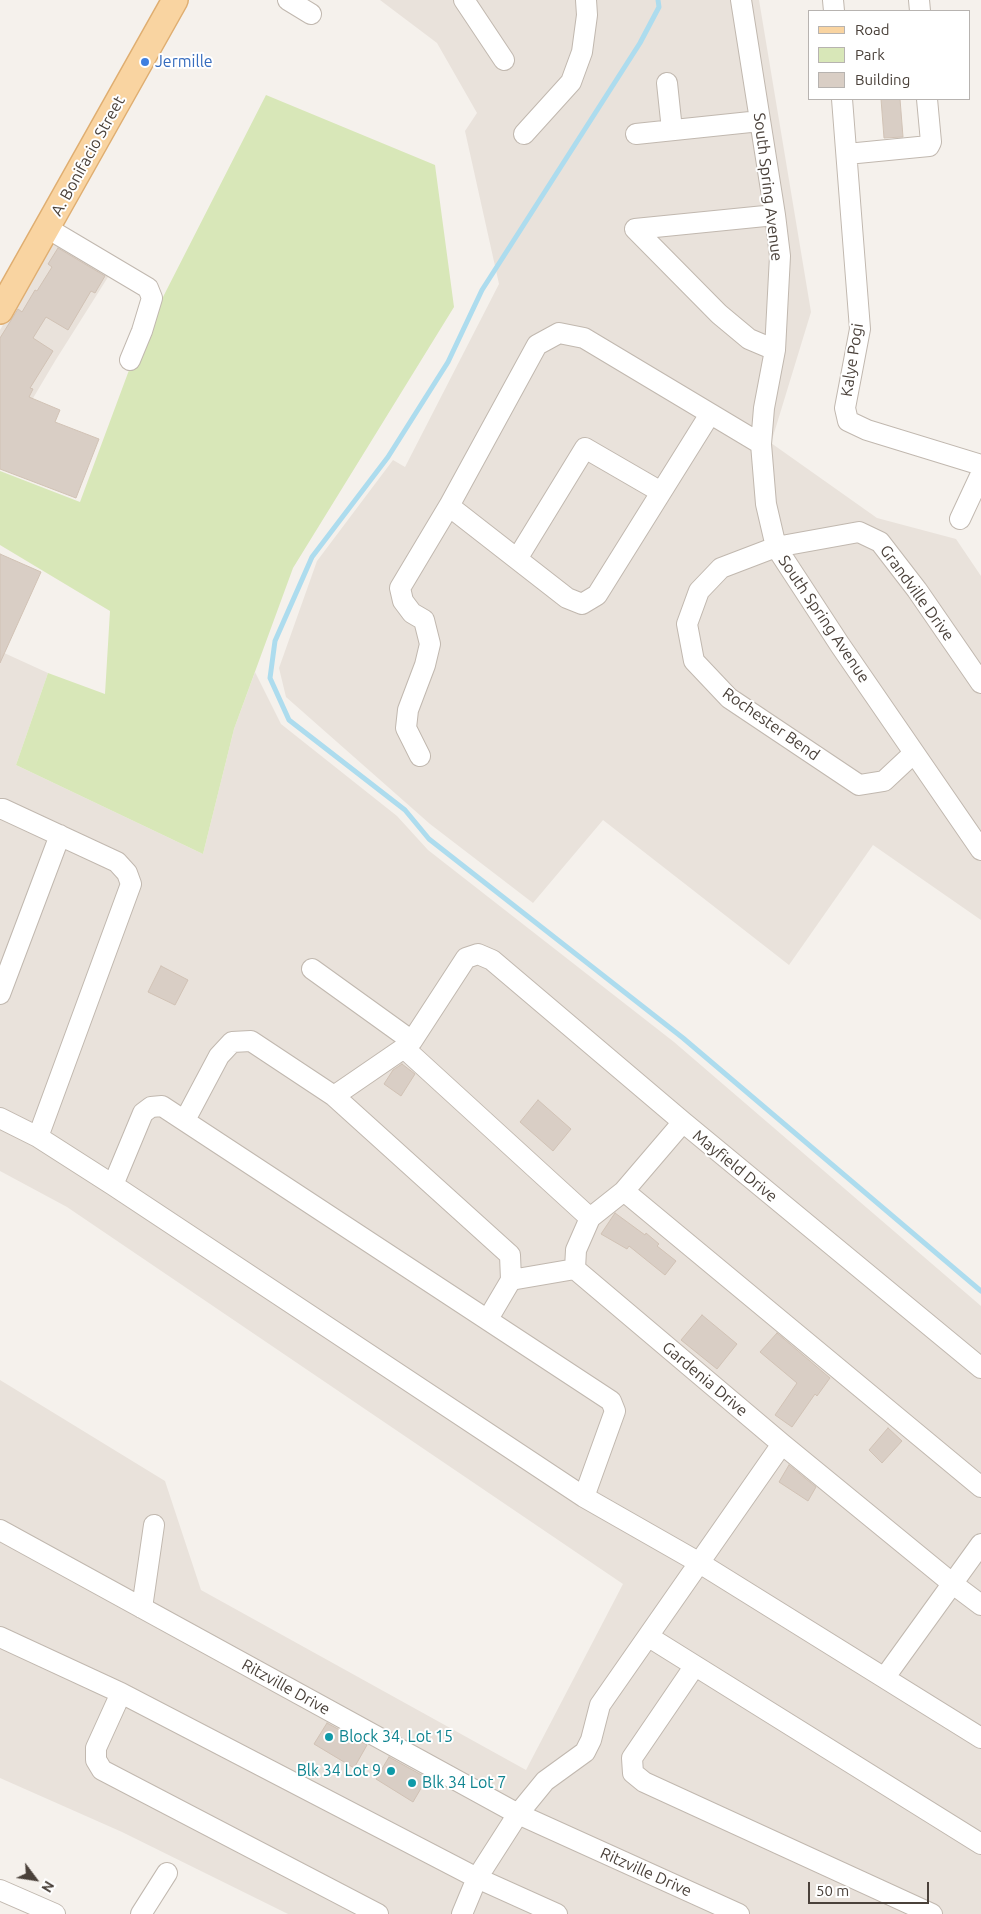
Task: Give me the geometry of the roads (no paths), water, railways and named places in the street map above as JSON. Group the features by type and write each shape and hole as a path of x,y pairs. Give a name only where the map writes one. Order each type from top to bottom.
{"main road":[{"name":"A. Bonifacio Street","path":"0,310 175,0"}],"street":[{"path":"288,0 311,14"},
{"path":"464,0 504,60"},
{"path":"524,134 571,82 582,52 587,15 586,0"},
{"name":"South Spring Avenue","path":"741,0 780,256 775,350 764,408 761,444 766,504 776,547 981,850"},
{"path":"666,83 672,130"},
{"name":"Kalye Pogi","path":"842,100 860,329 845,408 848,421 867,430 981,465"},
{"path":"847,154 929,146 931,142 927,100"},
{"path":"636,134 760,121"},
{"path":"775,215 635,230 719,314 749,339 775,350"},
{"path":"47,228 148,288 152,298 142,331 130,360"},
{"path":"420,756 406,728 408,710 425,665 430,644 424,620 412,613 403,601 400,588 449,506 537,345 559,332 584,338 761,444"},
{"path":"449,506 567,598 582,604 597,594 710,414"},
{"path":"517,559 585,448 662,492"},
{"path":"960,519 981,474"},
{"name":"Grandville Drive","path":"776,547 859,532 880,542 917,590 981,683"},
{"name":"Rochester Bend","path":"776,547 720,568 699,591 687,624 694,662 729,698 859,784 884,781 914,753"},
{"path":"0,809 117,862 127,873 131,884 38,1137"},
{"path":"0,994 60,835"},
{"name":"Mayfield Drive","path":"408,1044 466,958 478,954 492,960 683,1122 981,1368"},
{"path":"312,969 408,1044 590,1218"},
{"path":"184,1120 219,1056 232,1042 251,1041 334,1096 510,1255 511,1280 488,1319"},
{"path":"334,1096 408,1044"},
{"path":"112,1185 143,1113 151,1106 162,1106 611,1400 615,1411 584,1497"},
{"path":"0,1118 38,1137 112,1185 584,1497 698,1562 981,1738"},
{"path":"511,1280 575,1269 576,1250 590,1218 624,1191 683,1122"},
{"path":"624,1191 981,1487"},
{"name":"Gardenia Drive","path":"575,1269 782,1444 952,1584 981,1604"},
{"path":"462,1914 477,1878 518,1814 545,1782 585,1752 591,1740 600,1705 782,1444"},
{"path":"142,1608 154,1525"},
{"name":"Ritzville Drive","path":"0,1530 518,1814 738,1914"},
{"path":"885,1677 981,1544"},
{"path":"0,1637 121,1693 477,1878 557,1914"},
{"path":"649,1637 694,1667 981,1844"},
{"path":"694,1667 632,1758 633,1773 644,1782 932,1914"},
{"path":"121,1693 96,1748 96,1760 102,1770 378,1914"},
{"path":"141,1914 167,1873"},
{"path":"0,1890 54,1914"}],"waterway":[{"path":"658,0 659,7 640,43 482,290 448,362 388,457 312,557 275,641 270,678 289,720 405,810 429,839 683,1038 981,1291"}],"place":[{"name":"Jermille","path":"145,62"},
{"name":"Block 34, Lot 15","path":"329,1737"},
{"name":"Blk 34 Lot 9","path":"391,1771"},
{"name":"Blk 34 Lot 7","path":"412,1783"}]}
